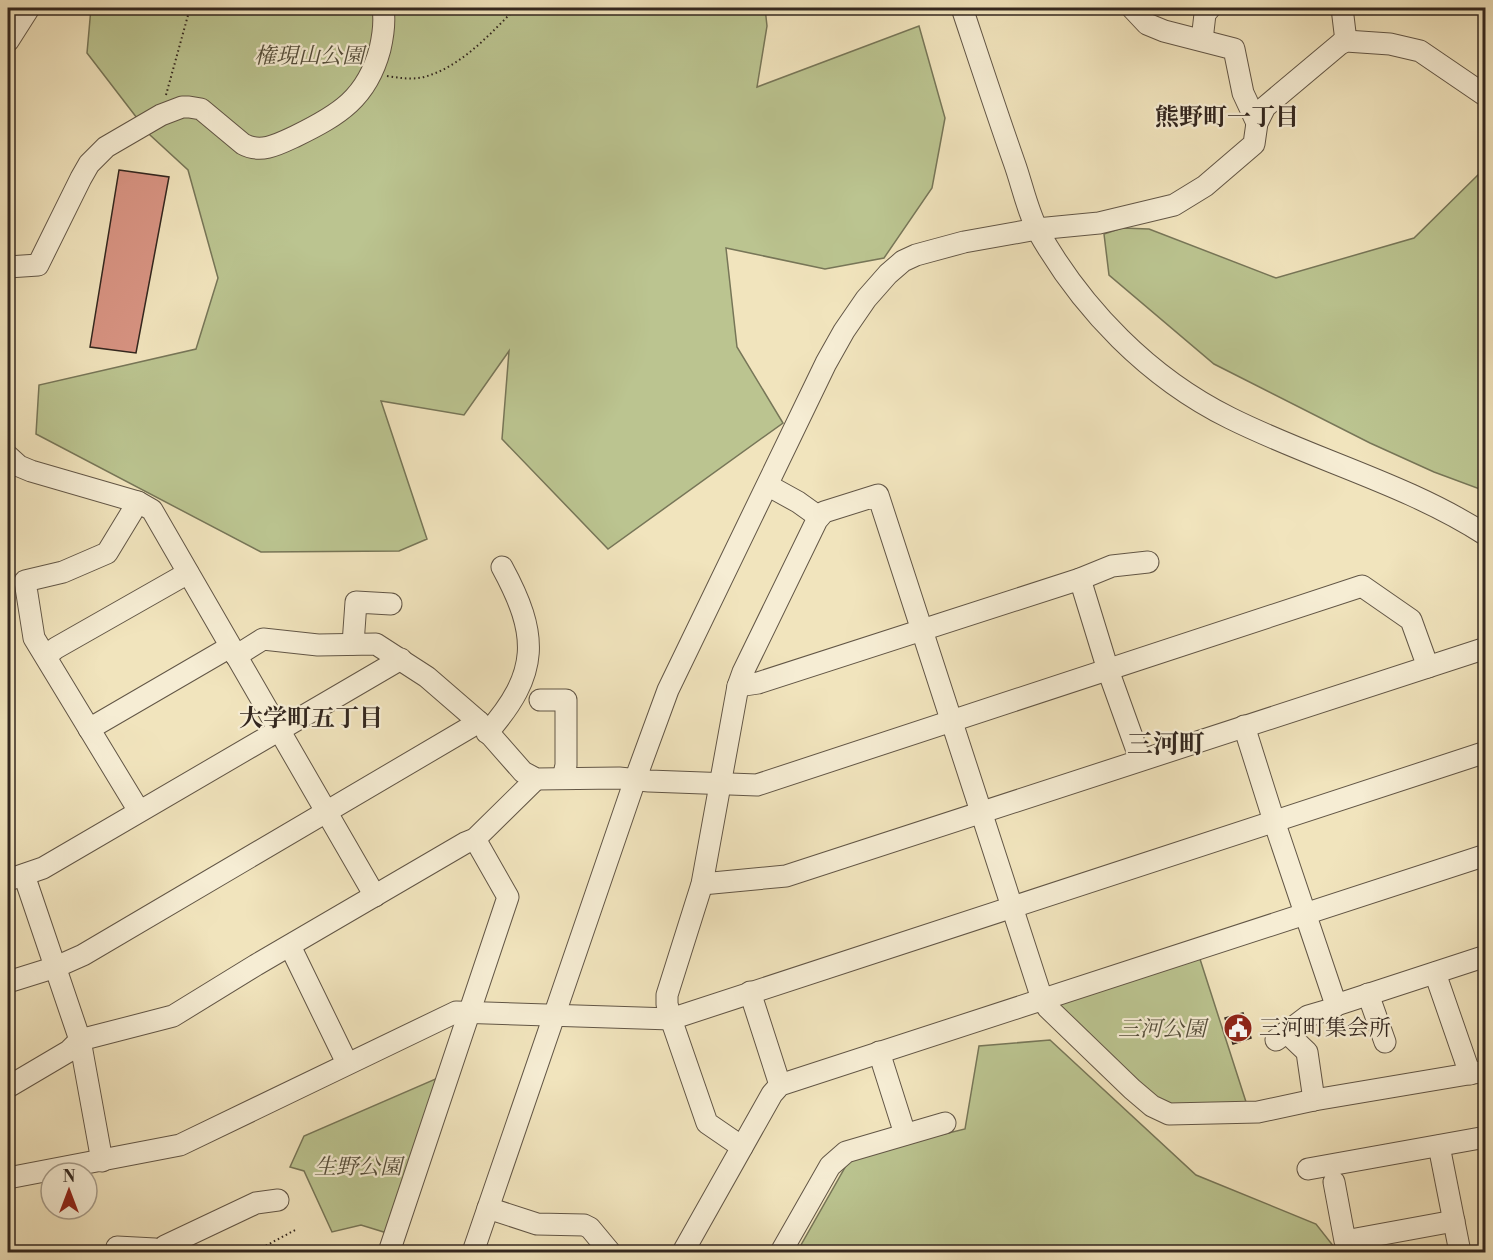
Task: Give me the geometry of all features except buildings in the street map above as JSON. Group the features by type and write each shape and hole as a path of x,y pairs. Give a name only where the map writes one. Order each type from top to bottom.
{"street":[{"path":"8,41 29,8"},
{"path":"8,267 38,265 89,164 106,147 161,115 182,107 201,109 243,144 263,148 281,143 337,115 357,96 371,74 383,32 383,8"},
{"path":"962,8 1037,229 1079,292 1098,315 1143,360 1184,390 1229,417 1409,493 1485,535"},
{"path":"1132,8 1147,24 1164,31 1234,49 1243,93 1257,123"},
{"path":"1202,40 1205,14 1210,8"},
{"path":"1342,8 1346,41"},
{"path":"473,1252 668,690 844,331 888,274 903,261 916,255 964,242 1037,229 1099,223 1174,205 1205,186 1254,144 1257,123 1265,107 1346,41 1390,44 1420,51 1485,96"},
{"path":"8,456 19,466 31,471 138,502 152,510 375,896"},
{"path":"769,486 805,506 819,517"},
{"path":"742,1147 707,1123 671,1019 667,1004 669,986 702,884 738,686 743,672 819,517 824,512 878,495 1042,999 1048,1008 1132,1089 1152,1106 1169,1114 1258,1112 1478,1072 1435,973"},
{"path":"138,502 107,553 63,572 25,581 34,638 139,812"},
{"path":"738,686 758,683 1080,579 1112,566 1148,562"},
{"path":"8,982 56,967 91,950 326,812 498,720 515,694 530,652 527,628 517,594 502,567"},
{"path":"46,656 56,648 188,573"},
{"path":"1080,579 1108,670 1140,759"},
{"path":"89,729 233,651 263,639 318,645 376,644 427,677 483,728 524,772 536,779 619,778 757,785 1362,586 1411,620 1428,666"},
{"path":"353,644 356,602 391,604"},
{"path":"702,884 786,876 1485,648"},
{"path":"102,1161 80,1040 56,967 16,878 43,868 401,659"},
{"path":"540,700 566,700 566,765 563,778"},
{"path":"1244,726 1336,1005"},
{"path":"8,1178 180,1145 456,1012 671,1019 1485,752"},
{"path":"8,1087 69,1051 80,1040 173,1016 256,965 475,839 536,779"},
{"path":"389,1252 508,897 475,839"},
{"path":"683,1252 772,1094 780,1085 1485,855"},
{"path":"290,946 347,1063"},
{"path":"1314,1100 1306,1052 1281,1036 1308,1016 1332,1009 1336,1005 1485,956"},
{"path":"750,992 780,1085"},
{"path":"1368,994 1385,1042"},
{"path":"879,1052 905,1134"},
{"path":"781,1252 830,1166 840,1156 846,1152 945,1123"},
{"path":"1308,1169 1485,1137"},
{"path":"1439,1146 1460,1252"},
{"path":"1334,1182 1345,1241 1454,1221"},
{"path":"165,1252 165,1246 256,1203 278,1200"},
{"path":"488,1208 537,1224 584,1225 590,1228 610,1252"},
{"path":"117,1247 155,1250 155,1252"}],"path":[{"path":"161,115 190,8"},
{"path":"371,74 416,78 436,73 487,37 516,8"},
{"path":"254,1252 297,1229"}],"green space":[{"name":"権現山公園","path":"91,8 765,8 767,26 757,87 919,26 945,118 932,188 884,258 825,269 726,248 737,347 783,423 608,549 502,439 509,351 464,415 381,401 427,539 399,551 261,552 36,434 39,385 196,349 218,278 188,170 150,135 87,53"},
{"path":"1485,168 1485,491 1434,472 1370,443 1214,364 1109,275 1104,234 1122,228 1149,229 1276,278 1414,238"},
{"name":"三河公園","path":"1199,956 1247,1105 1173,1107 1154,1102 1055,1004"},
{"path":"1050,1040 1196,1175 1316,1224 1338,1252 797,1252 851,1157 965,1129 979,1046"},
{"name":"生野公園","path":"440,1077 387,1233 361,1225 332,1232 304,1171 290,1167 304,1136"}],"place":[{"name":"三河町集会所","path":"1238,1028"}],"district":[{"name":"熊野町一丁目","path":"1227,118"},
{"name":"大学町五丁目","path":"311,719"},
{"name":"三河町","path":"1166,745"}]}
